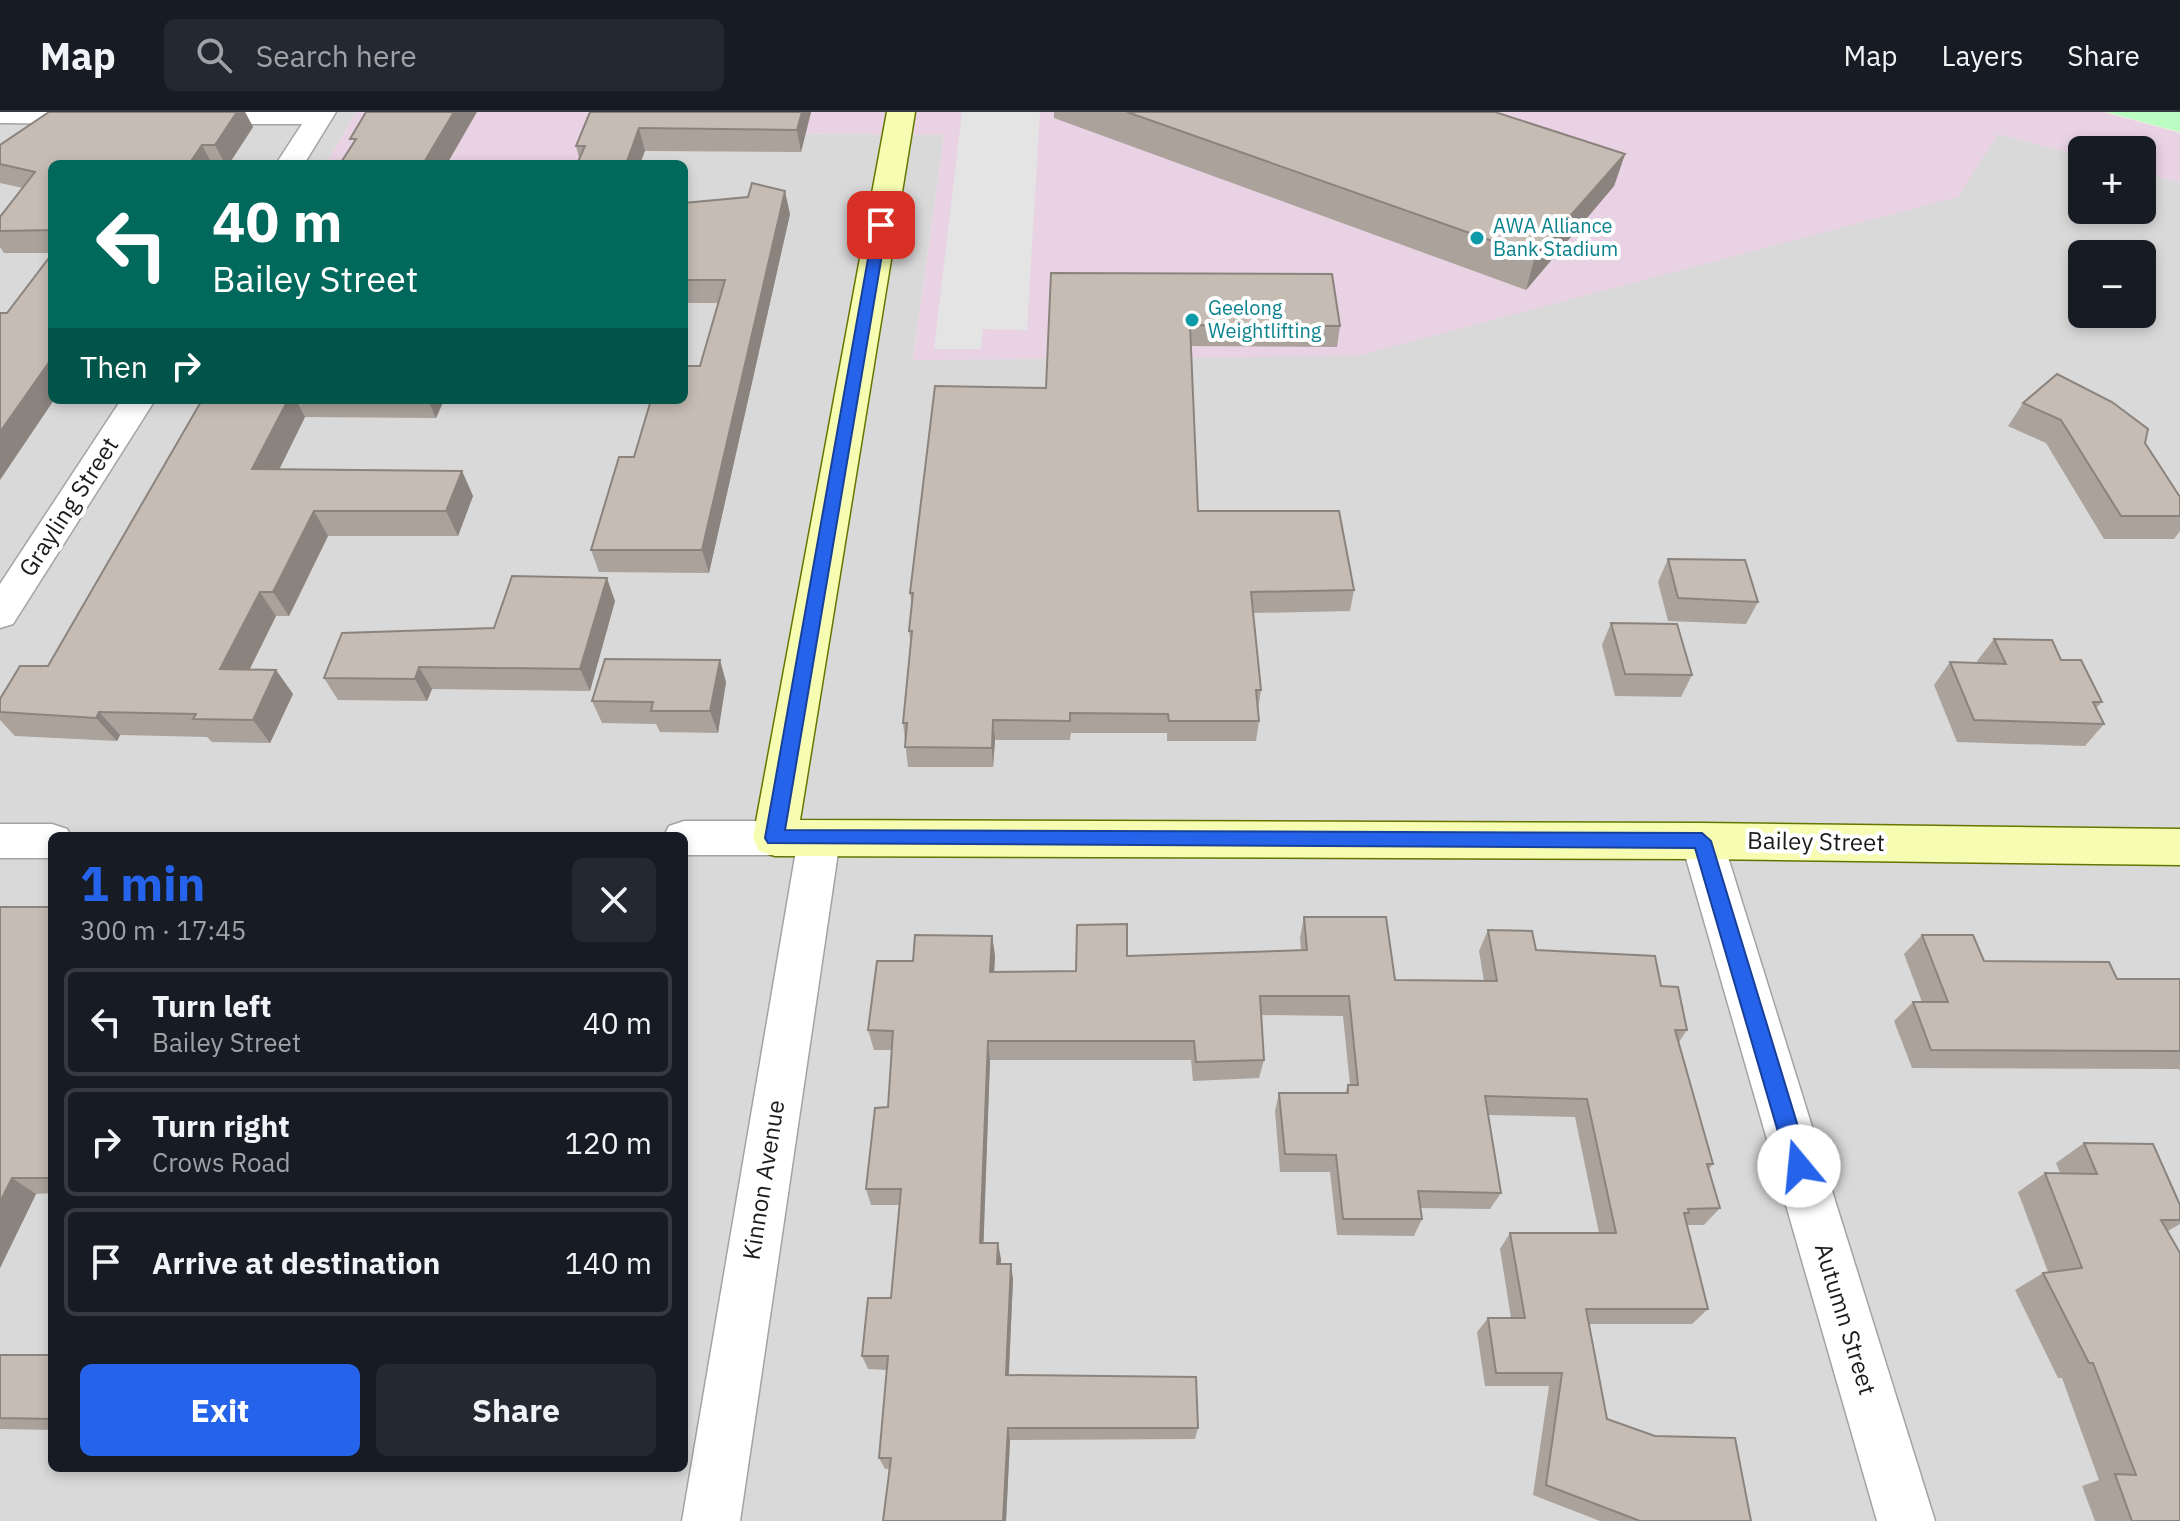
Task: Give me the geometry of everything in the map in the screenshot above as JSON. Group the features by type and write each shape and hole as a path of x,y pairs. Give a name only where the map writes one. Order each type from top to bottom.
{"street":[{"path":"797,838 901,112"},
{"path":"168,116 322,114"},
{"path":"293,160 322,114"},
{"path":"0,115 122,116"},
{"name":"Grayling Street","path":"0,614 135,404"},
{"name":"Bailey Street","path":"688,838 1702,841 2180,847"},
{"name":"Kinnon Avenue","path":"711,1521 797,838"},
{"path":"0,841 48,841"},
{"name":"Autumn Street","path":"1702,841 1906,1521"}],"shaded area":[{"path":"0,112 356,112 328,160 48,160 48,404 688,404 688,160 580,160 592,131 944,135 913,359 1998,134 2068,152 2068,224 2156,224 2156,176 2180,183 2180,1521 0,1521"},
{"path":"356,112 2103,112 2180,133 2180,183 2156,176 2156,136 2068,136 2068,152 1998,134 1958,197 1357,356 913,360 944,135 593,131 580,160 328,160"},
{"path":"962,112 1040,112 1027,330 983,329 981,349 934,349"}],"green space":[{"path":"2107,112 2180,112 2180,132"}],"building":[{"path":"49,112 237,112 215,145 202,145 192,160 48,160 48,230 0,231 0,217 35,172 0,164 0,145"},
{"path":"366,112 454,112 425,160 343,160 356,139 350,139"},
{"path":"590,112 802,112 797,130 639,128 627,160 579,160 585,146 576,146"},
{"name":"AWA Alliance Bank Stadium","path":"1127,112 1495,112 1625,154 1535,256"},
{"path":"752,183 785,191 702,550 591,550 619,457 634,457 650,404 688,404 688,366 700,366 725,280 688,280 688,203 748,197"},
{"path":"48,259 48,364 0,432 0,313 7,313"},
{"path":"1051,273 1332,274 1340,326 1190,325 1198,511 1339,511 1354,590 1251,592 1261,690 1256,690 1259,721 1169,721 1168,714 1070,713 1070,721 993,720 992,748 905,747 907,723 903,723 912,631 909,631 913,593 910,593 935,386 1046,388"},
{"path":"2057,374 2112,402 2148,429 2145,443 2180,497 2180,516 2121,516 2061,420 2023,403"},
{"path":"200,404 286,404 252,469 462,471 446,511 314,511 273,592 260,592 220,669 276,670 253,720 193,719 196,714 99,712 96,718 0,712 0,699 20,666 48,666"},
{"path":"1668,559 1745,560 1758,602 1678,598"},
{"path":"512,576 607,578 580,669 419,667 415,679 324,678 342,633 494,628"},
{"path":"1611,623 1677,624 1692,675 1625,674"},
{"path":"1994,639 2052,640 2061,660 2081,660 2102,702 2093,702 2104,724 1974,720 1950,662 2006,664"},
{"path":"605,659 720,660 710,711 651,711 653,702 592,701"},
{"path":"0,907 48,907 48,1178 12,1178 0,1202"},
{"path":"1304,917 1386,917 1395,980 1497,981 1488,930 1532,931 1536,950 1655,956 1661,986 1678,987 1687,1030 1675,1030 1713,1164 1707,1164 1720,1208 1688,1209 1689,1213 1684,1213 1708,1309 1586,1309 1607,1419 1655,1436 1735,1438 1751,1521 1640,1521 1546,1485 1562,1373 1496,1373 1488,1318 1525,1318 1510,1233 1616,1233 1587,1099 1485,1096 1501,1193 1418,1191 1422,1219 1343,1219 1336,1155 1285,1154 1279,1093 1348,1093 1348,1085 1358,1085 1349,996 1260,996 1264,1060 1196,1062 1194,1041 988,1041 980,1243 998,1243 997,1264 1011,1264 1006,1375 1196,1377 1198,1428 1008,1428 1003,1521 883,1521 891,1458 879,1458 888,1356 862,1356 868,1298 891,1298 901,1189 866,1189 875,1108 888,1107 893,1031 868,1030 877,961 913,961 915,935 992,936 990,972 1076,971 1077,925 1127,924 1127,956 1307,950"},
{"path":"1922,935 1973,935 1984,961 2109,962 2117,979 2180,979 2180,1051 1931,1050 1913,1002 1948,1002"},
{"path":"2084,1143 2153,1144 2180,1205 2180,1220 2161,1220 2180,1253 2180,1521 2132,1521 2115,1474 2136,1475 2093,1363 2089,1363 2043,1273 2082,1268 2045,1173 2097,1174"},
{"path":"0,1355 48,1355 48,1419 0,1418"}],"place":[{"name":"AWA Alliance Bank Stadium","path":"1477,238"},
{"name":"Geelong Weightlifting","path":"1192,320"}],"route":[{"path":"881,225 775,838 1702,841 1799,1166"}]}
